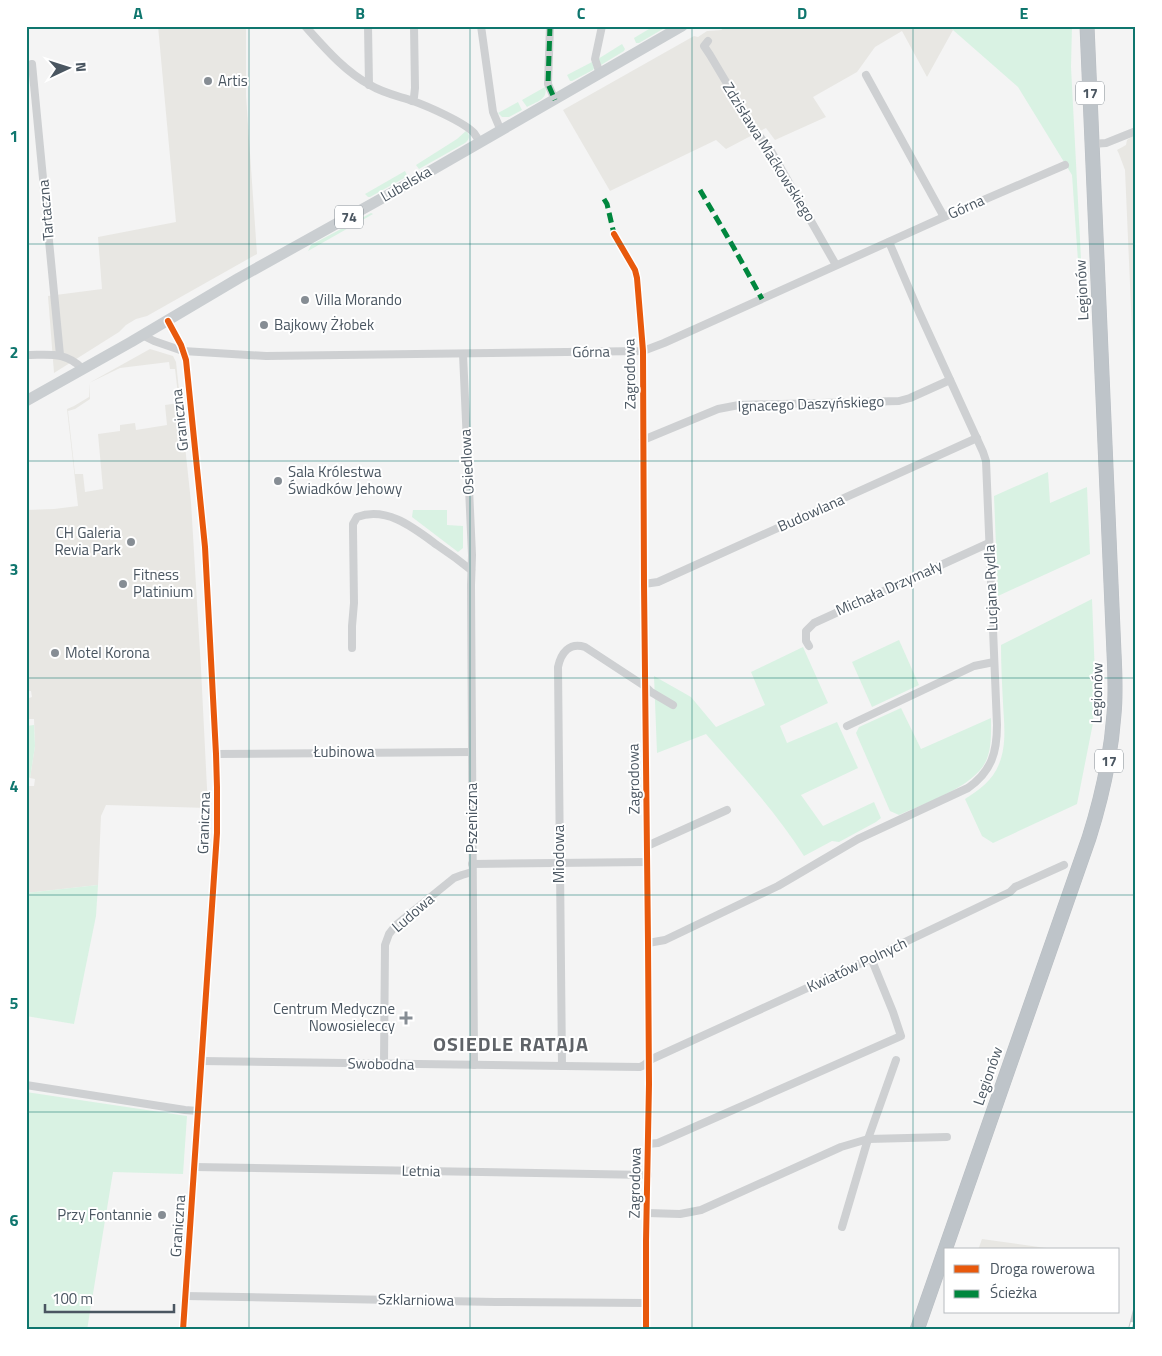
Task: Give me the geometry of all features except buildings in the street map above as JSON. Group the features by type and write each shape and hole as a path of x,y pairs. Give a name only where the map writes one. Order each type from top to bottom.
{"highway":[{"name":"Legionów","path":"946,1248 1089,838 1102,792 1111,742 1114,712 1114,653 1087,26"},
{"name":"Legionów","path":"917,1330 944,1253"}],"main road":[{"name":"Lubelska","path":"26,401 682,26"}],"street":[{"path":"304,26 346,68 369,85 402,99 412,101 466,127 473,132 480,142"},
{"path":"368,26 369,85"},
{"path":"412,101 415,88 414,26"},
{"path":"481,26 493,112 501,131"},
{"path":"550,26 548,84 554,100"},
{"path":"600,74 595,59 602,26"},
{"name":"Zdzisława Maćkowskiego","path":"708,42 704,46 754,129 771,151 830,251 836,265"},
{"name":"Tartaczna","path":"32,64 60,355"},
{"path":"866,75 944,217"},
{"path":"1092,144 1106,143 1136,131"},
{"name":"Górna","path":"142,335 183,351 266,356 643,351 1065,165"},
{"name":"Zagrodowa","path":"614,234 638,278 643,351 649,1061 646,1330"},
{"name":"Lucjana Rydla","path":"648,943 664,940 721,914 778,886 858,839 968,788 985,773 994,754 997,735 986,465 977,438 889,242"},
{"name":"Graniczna","path":"168,320 186,360 204,528 216,754 217,833 183,1330"},
{"name":"Osiedlowa","path":"463,354 472,555 471,570"},
{"path":"26,355 60,355 74,360 83,369"},
{"name":"Ignacego Daszyńskiego","path":"643,440 727,407 740,405 899,401 950,380"},
{"name":"Budowlana","path":"644,584 658,582 977,438"},
{"path":"352,648 354,603 353,530 357,517 364,515 388,516 406,523 471,570"},
{"name":"Michała Drzymały","path":"809,646 806,641 806,631 814,622 989,543"},
{"name":"Pszeniczna","path":"471,570 474,1065"},
{"name":"Miodowa","path":"562,1066 558,667 563,652 570,647 585,646 646,687"},
{"path":"847,726 974,666 994,662"},
{"path":"646,687 673,705"},
{"name":"Łubinowa","path":"216,754 472,752"},
{"path":"647,846 727,810"},
{"path":"472,868 559,862 647,862"},
{"name":"Kwiatów Polnych","path":"649,1061 871,958 1064,865"},
{"name":"Ludowa","path":"384,1064 385,944 389,934 454,878 472,868"},
{"path":"648,1144 658,1143 901,1036 871,958"},
{"path":"842,1227 868,1139 896,1060"},
{"name":"Swobodna","path":"201,1061 640,1067 649,1061"},
{"path":"26,1085 198,1111"},
{"name":"Zagrodowa","path":"647,1212 680,1214 701,1210 840,1147 868,1139 947,1137"},
{"name":"Letnia","path":"194,1166 648,1174"},
{"name":"Szklarniowa","path":"185,1296 646,1303"}],"shaded area":[{"path":"158,26 246,26 246,96 257,254 147,316 136,319 119,332 54,373 48,296 102,289 98,237 176,222"},
{"path":"720,26 951,26 953,30 927,77 902,31 875,47 857,72 813,97 826,117 775,140 766,128 726,149 716,140 610,191 563,110 694,36 698,37 707,31 722,30"},
{"path":"1136,134 1136,422 1125,170 1117,150 1126,145 1127,140"},
{"path":"150,349 173,356 176,362 191,502 208,808 106,805 101,816 98,885 26,893 26,833 28,828 26,828 26,802 29,786 34,786 35,779 30,778 35,746 34,719 26,719 26,699 32,697 31,691 26,691 26,510 78,506 67,409 89,397 89,383","holes":["169,362 170,369 175,369 179,403 165,405 167,425 136,430 135,423 120,425 120,431 98,434 103,489 85,492 83,474 75,474 68,411 75,409 90,399 89,383 120,368"]},
{"path":"982,1239 1046,1248 979,1248"}],"green space":[{"path":"654,26 668,26 636,43 634,38"},
{"path":"951,26 1072,26 1071,67 1081,259 1078,261 1072,175 1018,87 953,30"},
{"path":"622,44 625,49 624,51 601,65 598,59"},
{"path":"592,62 593,70 570,81 567,75"},
{"path":"545,87 546,91 543,97 538,102 527,107 522,100"},
{"path":"518,102 522,110 509,117 502,117 498,113"},
{"path":"466,131 469,137 465,143 419,169 416,165 457,139"},
{"path":"405,171 406,177 370,197 365,194"},
{"path":"371,213 373,214 308,251 311,245"},
{"path":"1048,472 1050,503 1087,487 1090,554 998,596 994,496"},
{"path":"413,510 447,510 447,525 463,526 463,548 458,552 412,517"},
{"path":"1092,599 1095,676 1093,723 1077,804 993,843 982,836 965,799 989,780 1002,757 1004,734 1001,645"},
{"path":"899,640 919,685 872,707 852,662"},
{"path":"803,647 828,703 780,726 787,743 837,722 858,768 801,795 823,826 874,802 881,818 839,842 832,841 804,856 770,808 706,734 657,753 654,676 691,697 716,727 765,705 751,672"},
{"path":"901,708 921,749 991,718 991,734 986,761 971,779 948,793 899,815 890,811 856,733 859,727"},
{"path":"34,725 35,746 30,778 26,775 26,726"},
{"path":"98,885 96,916 74,1024 26,1016 26,893"},
{"path":"26,1092 187,1116 183,1174 113,1172 87,1330 26,1330"}],"railway":[{"path":"1130,1330 1136,1307"}],"marked path":[{"path":"550,26 548,84 555,100"},
{"path":"700,190 762,299"},
{"path":"604,199 607,204 614,234"}],"cycle path":[{"path":"614,234 635,270 637,278 643,351 649,1084 646,1330"},
{"path":"168,321 181,345 186,360 205,547 217,787 217,833 183,1330"}],"place":[{"name":"Artis","path":"208,81"},
{"name":"Villa Morando","path":"305,300"},
{"name":"Bajkowy Żłobek","path":"264,325"},
{"name":"Sala Królestwa Świadków Jehowy","path":"278,481"},
{"name":"CH Galeria Revia Park","path":"131,542"},
{"name":"Fitness Platinium","path":"123,584"},
{"name":"Motel Korona","path":"55,653"},
{"name":"Centrum Medyczne Nowosieleccy","path":"406,1018"},
{"name":"Przy Fontannie","path":"162,1215"}],"district":[{"name":"OSIEDLE RATAJA","path":"511,1044"}]}
